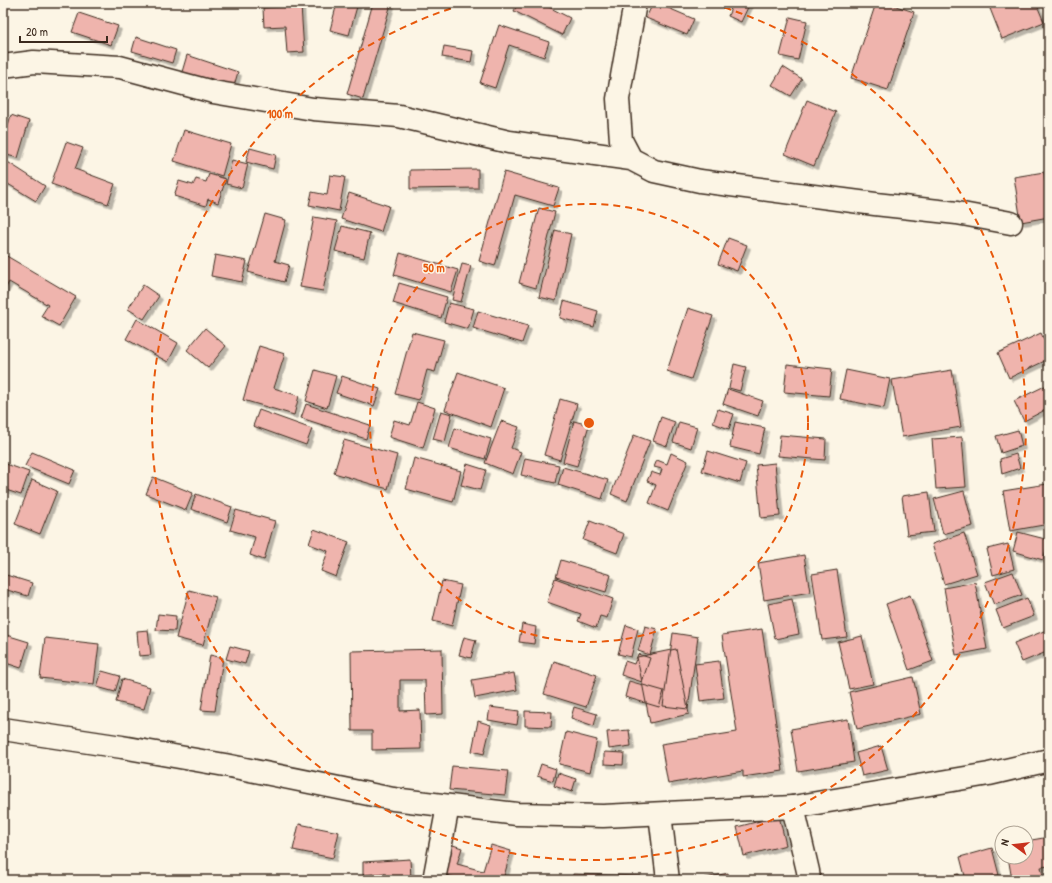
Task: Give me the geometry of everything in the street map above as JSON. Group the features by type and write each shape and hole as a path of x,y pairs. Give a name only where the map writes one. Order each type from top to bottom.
{"street":[{"path":"631,159 621,140 618,99 635,3"},
{"path":"3,66 34,62 120,67 212,92 312,109 399,116 509,142 631,159 654,171 700,181 875,204 957,213 1011,223"},
{"path":"3,729 196,760 393,799 517,814 603,816 793,807 989,774 1049,760"},
{"path":"434,880 448,806"},
{"path":"793,807 809,880"},
{"path":"660,814 668,880"}],"building":[{"path":"337,3 358,3 349,35 330,30"},
{"path":"373,3 391,4 363,99 347,94"},
{"path":"518,3 541,3 570,18 562,35 514,11"},
{"path":"653,3 668,3 666,7 694,19 687,35 646,18"},
{"path":"733,3 750,3 741,22 728,16"},
{"path":"876,3 887,3 914,12 888,90 851,78"},
{"path":"996,3 1036,3 1044,22 1002,39 989,6"},
{"path":"301,5 304,52 287,53 285,26 264,27 263,8"},
{"path":"79,13 118,26 111,45 72,32"},
{"path":"790,17 807,21 798,60 780,56"},
{"path":"499,25 549,42 544,57 509,45 495,88 480,83"},
{"path":"136,37 176,50 172,63 132,51"},
{"path":"444,46 473,51 471,62 442,57"},
{"path":"187,55 238,72 234,86 209,78 205,87 195,76 182,72"},
{"path":"783,67 802,79 791,96 772,85"},
{"path":"807,100 836,112 814,166 785,154"},
{"path":"11,115 29,121 18,158 3,154 3,142"},
{"path":"184,130 231,144 222,176 174,161"},
{"path":"66,142 83,148 75,169 115,184 108,204 51,184"},
{"path":"250,148 276,155 273,169 246,162"},
{"path":"3,159 45,186 36,201 3,181"},
{"path":"232,160 248,164 242,188 226,184"},
{"path":"478,169 478,188 410,189 410,170"},
{"path":"504,172 559,188 553,206 515,195 495,266 479,261"},
{"path":"1044,172 1049,206 1049,217 1021,222 1014,177"},
{"path":"209,174 226,179 218,203 208,199 206,206 174,196 179,181 193,185 196,179 206,182"},
{"path":"330,175 345,177 339,211 309,205 312,192 327,195"},
{"path":"349,193 389,206 381,232 341,219"},
{"path":"539,208 555,212 536,288 519,283"},
{"path":"265,214 286,220 275,261 289,265 284,282 248,272"},
{"path":"314,217 337,221 323,291 300,287"},
{"path":"342,226 370,233 364,258 335,251"},
{"path":"555,230 571,234 556,301 539,297"},
{"path":"728,238 747,245 737,271 718,264"},
{"path":"400,253 458,270 451,292 394,275"},
{"path":"5,255 76,297 59,326 41,316 48,305 9,282 3,293 3,259"},
{"path":"215,255 247,261 242,282 211,276"},
{"path":"462,264 471,266 461,302 452,300"},
{"path":"399,283 447,297 441,318 393,303"},
{"path":"143,285 159,296 144,319 128,309"},
{"path":"564,301 598,311 594,327 560,318"},
{"path":"449,303 474,309 468,329 444,322"},
{"path":"688,308 713,316 691,379 667,371"},
{"path":"478,311 528,326 522,343 473,328"},
{"path":"137,319 178,343 168,362 126,339"},
{"path":"205,328 226,346 208,368 187,350"},
{"path":"412,332 444,340 435,372 427,370 419,400 395,394"},
{"path":"1041,333 1049,350 1049,359 1009,378 998,353"},
{"path":"259,346 285,354 274,388 299,396 294,415 243,400"},
{"path":"734,364 746,367 740,391 729,388"},
{"path":"787,364 832,369 829,396 784,392"},
{"path":"315,370 336,376 327,408 306,401"},
{"path":"846,370 890,379 884,408 840,399"},
{"path":"952,370 961,427 902,437 892,380"},
{"path":"458,372 504,388 491,427 445,410"},
{"path":"342,376 380,389 374,406 336,393"},
{"path":"1049,384 1049,408 1024,421 1014,401"},
{"path":"728,389 763,401 758,416 723,404"},
{"path":"560,399 577,404 560,460 544,455"},
{"path":"417,402 435,408 423,448 389,437 394,420 410,425"},
{"path":"306,404 370,425 366,439 301,418"},
{"path":"718,409 734,414 729,429 713,423"},
{"path":"259,410 312,429 306,445 253,426"},
{"path":"441,411 452,414 445,442 433,439"},
{"path":"661,417 675,422 667,446 653,441"},
{"path":"501,421 519,427 511,448 521,452 513,474 485,463"},
{"path":"574,421 589,425 577,466 563,462"},
{"path":"679,422 697,427 691,448 673,442"},
{"path":"735,422 765,428 759,454 730,447"},
{"path":"455,428 491,439 485,459 449,448"},
{"path":"1018,430 1022,446 1001,453 996,436"},
{"path":"634,435 650,441 627,501 611,494"},
{"path":"780,435 826,439 825,460 778,456"},
{"path":"962,437 966,487 936,489 932,439"},
{"path":"344,440 397,455 388,489 334,473"},
{"path":"708,451 746,463 740,483 702,471"},
{"path":"32,452 75,470 69,484 25,466"},
{"path":"671,453 688,461 668,511 649,503 656,485 647,481 651,472 660,475 662,469 654,467 657,460 667,464"},
{"path":"1016,454 1020,468 1002,474 1000,459"},
{"path":"414,458 461,471 453,502 406,489"},
{"path":"525,458 559,465 555,483 521,475"},
{"path":"3,463 29,472 21,495 3,489"},
{"path":"775,463 780,516 761,518 756,465"},
{"path":"467,464 486,470 480,490 461,485"},
{"path":"563,467 608,480 602,499 558,485"},
{"path":"153,477 193,493 186,510 146,494"},
{"path":"32,480 57,491 40,534 15,524"},
{"path":"1047,484 1049,494 1049,524 1010,531 1003,491"},
{"path":"964,491 973,526 943,534 934,499"},
{"path":"929,492 934,532 907,535 902,496"},
{"path":"196,494 232,507 227,522 191,509"},
{"path":"236,510 275,521 264,560 250,555 255,537 230,530"},
{"path":"590,521 624,534 617,553 583,540"},
{"path":"314,529 349,542 336,577 321,571 328,551 309,544"},
{"path":"1018,532 1049,540 1043,560 1013,551"},
{"path":"964,533 977,574 944,584 932,544"},
{"path":"1008,544 1014,569 993,575 987,549"},
{"path":"804,555 810,592 764,600 758,563"},
{"path":"561,560 611,575 606,592 556,577"},
{"path":"837,570 847,637 822,640 812,574"},
{"path":"1013,572 1022,595 994,605 985,582"},
{"path":"3,574 32,583 28,596 7,590 3,605"},
{"path":"555,578 613,599 607,618 600,616 596,628 578,621 581,614 547,602"},
{"path":"442,581 461,585 452,626 433,621"},
{"path":"975,582 987,649 956,655 944,588"},
{"path":"189,590 216,597 203,645 176,638"},
{"path":"910,595 933,661 909,670 886,604"},
{"path":"1027,598 1034,616 1003,628 996,610"},
{"path":"792,599 799,634 775,639 768,604"},
{"path":"158,614 176,616 175,631 156,630"},
{"path":"522,624 536,627 534,644 519,642"},
{"path":"626,625 638,629 631,657 618,654"},
{"path":"645,626 657,629 650,655 638,651"},
{"path":"762,629 783,771 743,777 743,771 668,784 661,744 737,732 722,635"},
{"path":"1049,629 1049,651 1022,662 1014,643"},
{"path":"148,630 151,655 139,656 137,631"},
{"path":"673,633 698,637 688,709 663,706"},
{"path":"3,634 29,642 21,668 3,662"},
{"path":"862,636 873,684 849,689 838,642"},
{"path":"464,637 476,640 471,658 459,655"},
{"path":"45,638 99,644 94,684 40,678"},
{"path":"230,646 249,651 245,664 226,659"},
{"path":"442,649 443,714 426,715 425,680 400,680 400,711 420,710 421,749 372,750 372,731 352,731 351,651"},
{"path":"676,649 689,714 650,723 637,657"},
{"path":"638,654 650,658 642,682 621,675 625,661 634,664"},
{"path":"210,655 223,658 215,711 201,710"},
{"path":"554,661 597,675 586,707 544,694"},
{"path":"719,661 724,698 700,701 695,664"},
{"path":"102,671 120,676 115,692 97,687"},
{"path":"514,673 517,690 475,698 472,680"},
{"path":"913,677 921,714 857,729 849,692"},
{"path":"122,679 150,687 144,709 116,702"},
{"path":"629,681 664,691 659,707 625,697"},
{"path":"490,707 519,711 517,725 488,720"},
{"path":"574,707 597,714 594,726 571,718"},
{"path":"525,711 552,712 551,727 525,726"},
{"path":"848,719 854,762 798,771 791,729"},
{"path":"478,721 491,725 484,754 472,751"},
{"path":"629,730 631,746 609,749 607,732"},
{"path":"566,732 597,740 590,772 559,764"},
{"path":"881,746 888,770 862,776 856,753"},
{"path":"604,752 624,753 623,765 604,764"},
{"path":"541,764 556,769 553,781 537,776"},
{"path":"452,766 508,771 505,795 449,790"},
{"path":"558,773 576,779 572,792 554,786"},
{"path":"779,816 786,845 744,856 737,827"},
{"path":"299,824 339,832 333,858 293,850"},
{"path":"1049,837 1049,866 1041,867 1044,880 1012,880 1009,865 1034,865 1034,840"},
{"path":"447,843 462,848 457,864 483,871 491,845 511,851 503,880 463,880 439,873"},
{"path":"992,848 994,865 996,865 999,875 982,880 966,880 960,857"},
{"path":"410,859 411,880 386,880 385,873 363,875 363,862"},
{"path":"728,873 729,880 697,880"},
{"path":"573,874 641,876 641,880 573,880"},
{"path":"959,874 960,880 936,880"}]}
